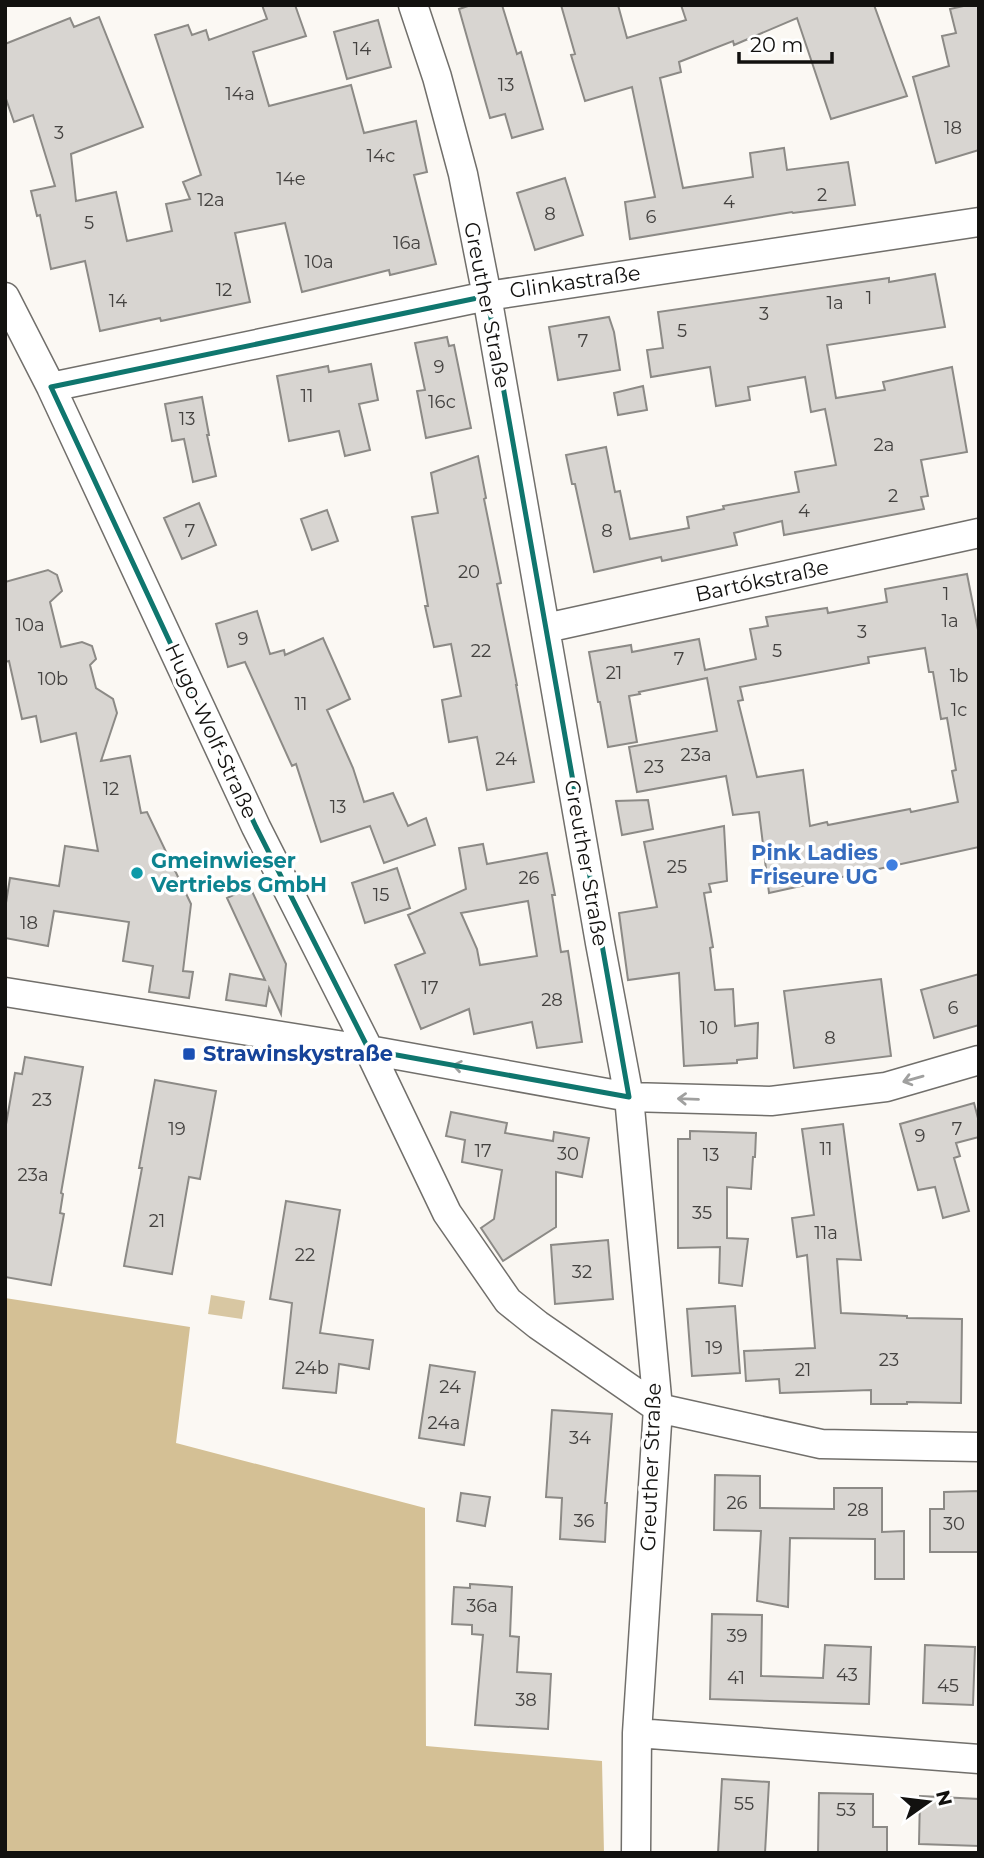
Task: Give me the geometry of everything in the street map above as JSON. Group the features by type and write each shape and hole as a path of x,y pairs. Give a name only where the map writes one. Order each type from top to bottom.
{"street":[{"name":"Greuther Straße","path":"413,5 438,77 487,296 629,1097 658,1408 637,1733 636,1853"},
{"name":"Glinkastraße","path":"51,387 487,296 979,222"},
{"name":"Hugo-Wolf-Straße","path":"5,297 51,387 256,827 369,1050 447,1213 508,1301 538,1325 658,1408 821,1444 979,1447"},
{"name":"Bartókstraße","path":"546,628 979,533"},
{"path":"5,992 369,1050 629,1097 771,1101 886,1087 979,1060"},
{"path":"637,1733 979,1759"}],"highlighted area":[{"path":"487,296 629,1097 369,1050 256,827 51,387"}],"shaded area":[{"path":"211,1295 245,1301 242,1319 208,1314"},
{"path":"5,1298 190,1327 176,1443 425,1508 426,1746 602,1761 604,1853 5,1853"}],"building":[{"path":"262,5 295,5 306,36 253,52 269,106 351,85 364,133 416,121 427,172 414,175 436,264 390,275 389,270 302,292 285,223 235,233 250,302 100,331 85,261 51,269 40,215 37,216 31,191 55,186 33,115 14,122 5,96 5,44 70,18 74,27 99,17 143,127 71,154 76,201 116,192 127,241 172,231 166,204 190,199 183,182 201,175 155,35 188,25 192,35 206,30 209,40 267,19"},
{"path":"471,5 502,5 517,54 521,52 543,129 512,138 505,114 490,118 459,9"},
{"path":"561,5 618,5 627,38 686,20 681,5 874,5 907,96 831,119 797,18 734,45 733,41 679,62 681,72 660,78 683,188 753,177 750,153 784,148 787,170 848,162 855,205 792,212 630,239 625,202 655,197 632,87 585,101 571,55 575,54"},
{"path":"979,5 979,150 936,163 913,77 949,66 942,36 956,33 950,9"},
{"path":"378,20 391,67 347,79 334,32"},
{"path":"565,178 583,235 535,250 517,193"},
{"path":"935,274 945,327 827,345 836,398 885,390 883,382 952,367 967,452 921,460 928,496 921,497 924,509 784,535 782,521 734,533 737,545 662,561 661,557 594,572 566,455 606,447 615,492 620,491 630,539 689,528 687,517 724,509 723,506 799,492 795,472 836,465 825,409 811,412 805,377 748,387 750,400 716,406 710,367 651,377 647,350 663,348 658,312 889,278 889,282"},
{"path":"609,317 620,370 558,380 549,327"},
{"path":"447,337 449,346 454,345 471,428 426,438 417,391 425,390 415,343"},
{"path":"371,364 378,400 359,404 370,450 345,456 339,431 289,441 277,376 328,366 329,372"},
{"path":"643,386 647,410 618,415 614,393"},
{"path":"202,397 216,476 193,482 184,439 172,441 165,404"},
{"path":"478,456 501,583 497,584 534,782 487,790 477,737 449,742 442,700 461,696 451,644 434,647 412,517 438,513 431,473"},
{"path":"199,503 216,545 182,559 164,518"},
{"path":"327,510 338,541 312,550 301,519"},
{"path":"48,570 57,575 62,591 50,602 61,647 82,642 92,646 96,659 90,665 96,688 113,699 117,713 101,761 130,756 141,813 147,812 191,904 183,971 193,972 189,998 149,992 153,966 123,961 129,922 54,911 48,946 5,938 5,909 10,878 59,886 65,846 98,851 76,733 41,742 36,716 22,719 9,661 5,662 5,582"},
{"path":"967,574 979,635 979,847 769,893 759,812 733,815 726,776 637,792 629,747 717,731 707,678 629,696 637,742 608,747 589,652 631,645 632,652 699,639 705,670 756,659 750,629 768,626 766,617 827,608 828,613 887,602 885,589","holes":["925,648 929,672 933,672 941,719 947,718 956,770 952,771 958,802 911,812 910,809 810,826 803,770 757,777 738,701 743,700 740,687 869,663 868,657"]},
{"path":"257,611 270,654 284,650 285,655 323,638 350,699 327,710 353,768 364,802 393,793 408,826 426,818 435,845 384,863 370,826 321,842 296,764 292,766 245,662 228,667 216,624"},
{"path":"648,800 653,829 622,835 616,801"},
{"path":"724,826 727,881 709,884 711,892 704,893 713,947 710,948 715,990 733,989 735,1026 758,1023 757,1058 737,1060 737,1063 684,1066 679,973 628,980 619,913 657,907 644,842"},
{"path":"483,844 487,864 547,853 561,952 568,951 582,1042 537,1048 532,1022 474,1034 469,1009 421,1029 395,965 425,953 408,915 466,889 459,848","holes":["528,901 537,956 480,965 477,949 461,913"]},
{"path":"397,868 410,908 365,923 352,883"},
{"path":"250,887 286,964 281,1014 269,988 266,1006 226,1000 230,974 265,980 227,898"},
{"path":"979,974 979,1025 934,1038 921,990"},
{"path":"881,979 891,1056 794,1068 784,991"},
{"path":"25,1057 83,1067 61,1193 60,1213 64,1214 51,1285 5,1277 5,1130 15,1073 22,1074"},
{"path":"155,1080 216,1091 200,1179 189,1177 172,1274 124,1266"},
{"path":"974,1103 979,1122 979,1137 956,1143 960,1156 954,1158 969,1211 943,1218 935,1187 918,1190 900,1124"},
{"path":"451,1112 507,1123 505,1133 553,1141 554,1132 589,1138 582,1177 556,1172 556,1227 503,1261 481,1228 494,1219 502,1170 462,1162 465,1140 446,1136"},
{"path":"843,1124 861,1260 837,1259 841,1313 962,1319 961,1403 871,1404 871,1390 780,1393 779,1379 746,1381 744,1351 815,1348 807,1255 797,1257 792,1218 814,1215 802,1129"},
{"path":"690,1131 756,1133 751,1189 727,1187 727,1238 748,1239 742,1286 719,1283 720,1247 678,1248 678,1139 690,1139"},
{"path":"286,1201 340,1210 320,1333 373,1340 369,1369 339,1364 336,1393 283,1388 292,1303 270,1299"},
{"path":"608,1240 613,1299 555,1304 551,1245"},
{"path":"735,1306 740,1373 692,1376 687,1309"},
{"path":"430,1365 475,1372 464,1445 419,1438"},
{"path":"552,1410 612,1414 605,1503 605,1542 560,1539 562,1498 546,1497"},
{"path":"715,1475 760,1476 760,1508 834,1509 834,1488 882,1488 882,1532 904,1531 904,1579 875,1579 875,1539 790,1538 788,1607 757,1601 761,1531 714,1530"},
{"path":"979,1491 979,1552 930,1552 930,1509 944,1509 944,1492"},
{"path":"461,1493 490,1497 485,1526 457,1521"},
{"path":"470,1584 512,1587 510,1636 519,1637 517,1672 551,1674 548,1729 475,1725 483,1635 472,1634 472,1625 452,1624 454,1587 470,1588"},
{"path":"712,1614 762,1615 761,1676 823,1678 825,1645 871,1647 869,1704 710,1699"},
{"path":"925,1645 975,1647 973,1705 923,1703"},
{"path":"722,1779 769,1782 765,1853 718,1853"},
{"path":"819,1793 873,1794 873,1827 887,1827 887,1853 818,1853"},
{"path":"920,1796 979,1799 979,1846 919,1844"}],"place":[{"name":"Pink Ladies Friseure UG","path":"892,865"},
{"name":"Gmeinwieser Vertriebs GmbH","path":"137,873"},
{"name":"Strawinskystraße","path":"189,1054"}]}
